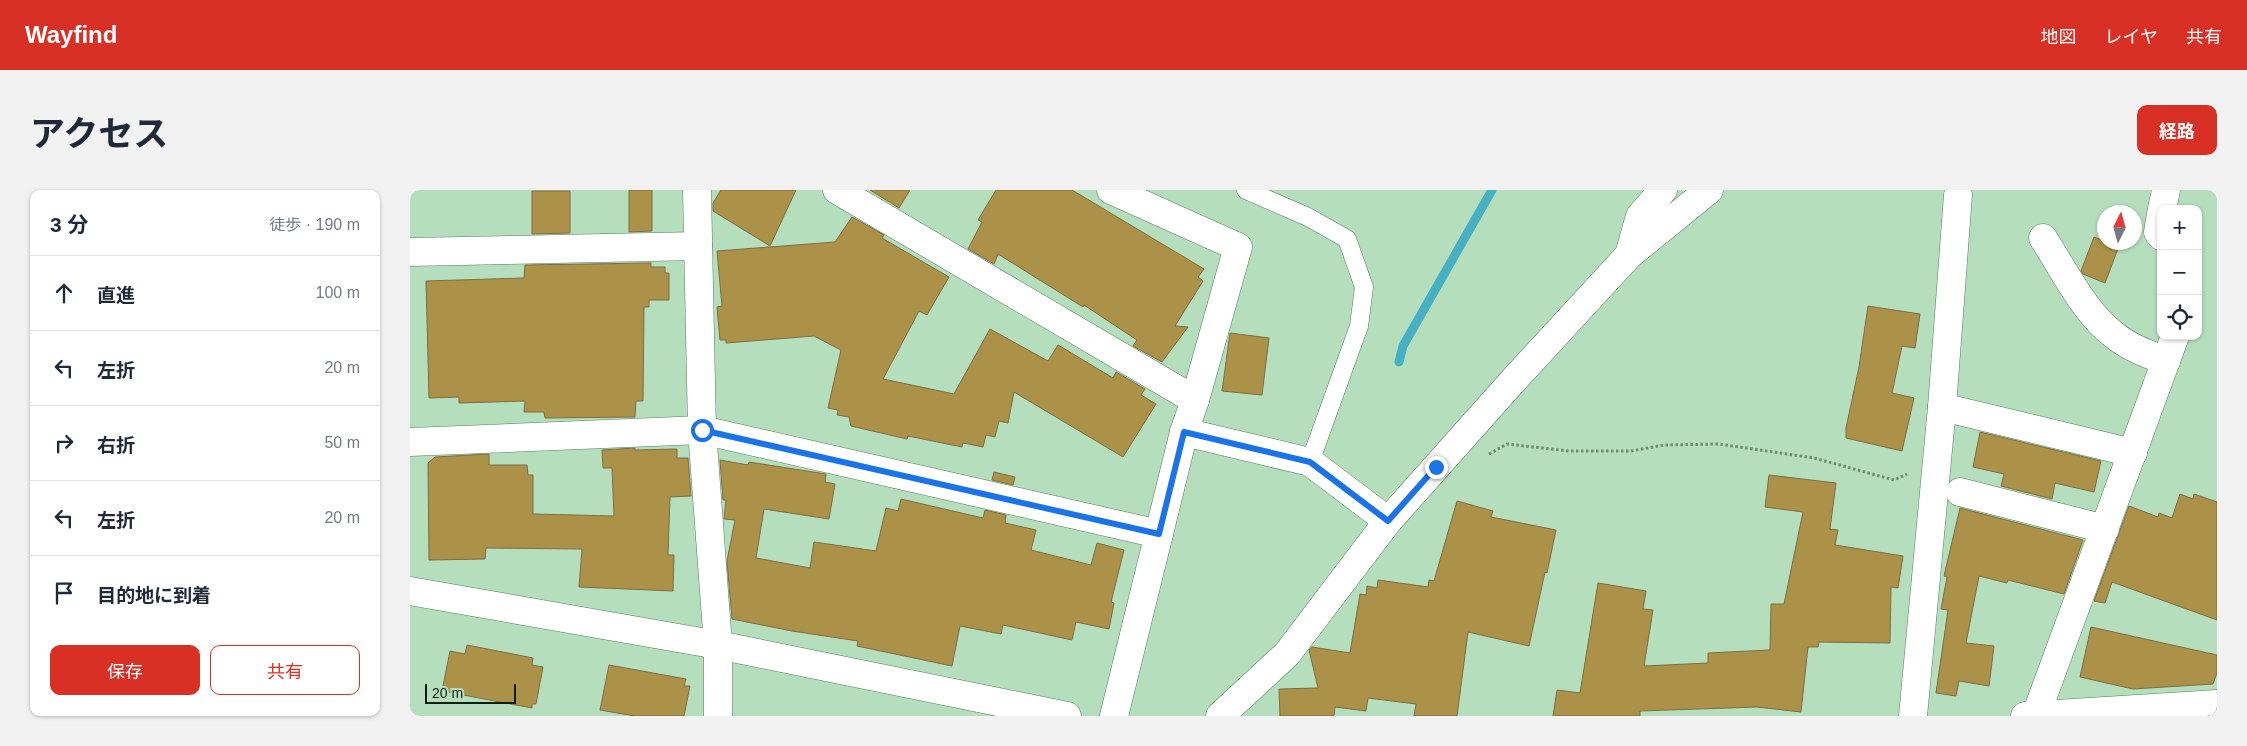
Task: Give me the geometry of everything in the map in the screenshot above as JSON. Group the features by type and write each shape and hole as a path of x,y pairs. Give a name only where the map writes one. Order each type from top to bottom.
{"street":[{"path":"697,190 702,430 718,645 718,716"},
{"path":"838,190 1195,400"},
{"path":"1110,190 1238,247 1195,400 1184,432 1114,716"},
{"path":"1630,255 1640,216 1663,190"},
{"path":"1220,716 1287,654 1388,521 1511,383 1630,255 1709,190"},
{"path":"2163,205 2166,190"},
{"path":"1912,716 1942,407 1958,195"},
{"path":"2043,238 2090,311 2113,335 2137,350 2166,361"},
{"path":"410,252 698,246"},
{"path":"2036,715 2174,340"},
{"path":"1942,407 2133,453"},
{"path":"410,442 702,430 1159,534"},
{"path":"1184,432 1310,462 1388,521"},
{"path":"1960,492 2105,529"},
{"path":"410,591 718,645 1067,716"},
{"path":"2025,716 2217,704"}],"lane":[{"path":"1246,190 1308,217 1347,239 1364,287 1360,326 1310,462"}],"path":[{"path":"1483,458 1507,444 1569,451 1631,451 1664,445 1719,444 1814,458 1894,480 1908,474"}],"building":[{"path":"629,190 652,190 652,231 629,232"},
{"path":"721,190 796,190 770,246 713,211 713,203"},
{"path":"870,190 910,190 899,208"},
{"path":"996,190 1072,190 1204,269 1198,277 1203,281 1175,326 1188,327 1162,362 1133,346 1137,340 1084,305 1083,307 998,254 994,264 968,249 982,222 978,220"},
{"path":"532,191 570,191 570,233 532,234"},
{"path":"852,217 884,235 882,238 949,277 927,315 919,311 883,379 954,394 990,329 1048,361 1058,345 1113,378 1116,372 1145,389 1141,395 1156,404 1123,457 1014,392 1008,423 999,421 995,437 986,435 983,447 963,443 962,447 908,436 907,439 851,426 849,417 837,415 838,410 828,408 841,350 814,336 726,343 726,340 720,340 717,307 722,306 717,251 835,242"},
{"path":"2094,237 2097,238 2097,250 2117,250 2105,283 2083,274 2081,271"},
{"path":"651,263 651,267 665,267 665,273 669,273 669,300 649,300 649,307 644,307 643,401 636,401 635,417 545,418 544,412 524,412 525,401 459,403 459,397 429,398 426,281 524,278 525,265"},
{"path":"1868,306 1920,314 1915,348 1902,346 1892,393 1914,398 1902,451 1846,438 1846,428 1859,367"},
{"path":"1230,333 1269,338 1262,395 1222,391"},
{"path":"1980,432 2101,461 2094,492 2055,483 2052,499 2001,486 2004,474 1973,467"},
{"path":"635,448 635,450 677,449 677,458 688,458 691,496 670,497 668,555 674,555 673,591 579,587 582,549 486,548 485,559 429,560 428,463 435,457 489,454 489,465 527,465 528,475 533,475 533,514 614,516 612,468 603,468 602,450"},
{"path":"720,460 748,465 749,462 826,474 825,482 835,484 829,519 764,509 756,558 810,568 814,542 876,551 886,508 898,511 901,499 983,518 985,510 1006,515 1005,523 1036,530 1031,550 1091,565 1097,543 1124,550 1111,602 1114,603 1109,629 1076,622 1072,640 1003,625 1001,634 960,626 952,666 857,646 858,641 792,631 732,619 727,561 735,520 724,519 726,500 723,500"},
{"path":"994,472 1015,477 1013,485 992,480"},
{"path":"1769,475 1836,483 1830,529 1838,530 1835,545 1903,556 1898,588 1891,587 1890,643 1819,642 1818,647 1808,647 1801,712 1757,707 1640,711 1640,716 1553,716 1557,690 1580,693 1598,583 1646,591 1643,609 1653,610 1644,666 1708,663 1708,653 1770,650 1771,604 1784,604 1803,512 1765,507"},
{"path":"2180,494 2193,499 2194,494 2217,502 2217,620 2112,582 2105,603 2094,601 2129,506 2158,517 2159,513 2172,518"},
{"path":"1457,501 1493,511 1491,517 1556,530 1529,646 1468,632 1457,716 1414,716 1416,704 1368,698 1366,711 1335,707 1334,716 1280,716 1279,689 1318,688 1309,650 1312,647 1350,653 1360,594 1366,595 1367,586 1377,588 1378,580 1428,587 1429,580 1434,581"},
{"path":"1960,508 2083,540 2064,594 2008,580 2007,583 1979,576 1966,643 1994,646 1989,686 1959,681 1956,696 1936,693 1948,610 1941,609 1947,577 1944,576"},
{"path":"2091,627 2217,655 2217,673 2213,684 2133,689 2080,677"},
{"path":"467,645 533,658 532,665 543,667 536,704 532,704 532,708 442,691 450,651 465,654"},
{"path":"609,665 686,679 684,686 690,686 684,716 635,716 600,710"}],"waterway":[{"path":"1399,362 1403,346 1492,190"}],"route":[{"path":"702,430 1159,534 1184,432 1310,462 1388,521 1436,467"}]}
